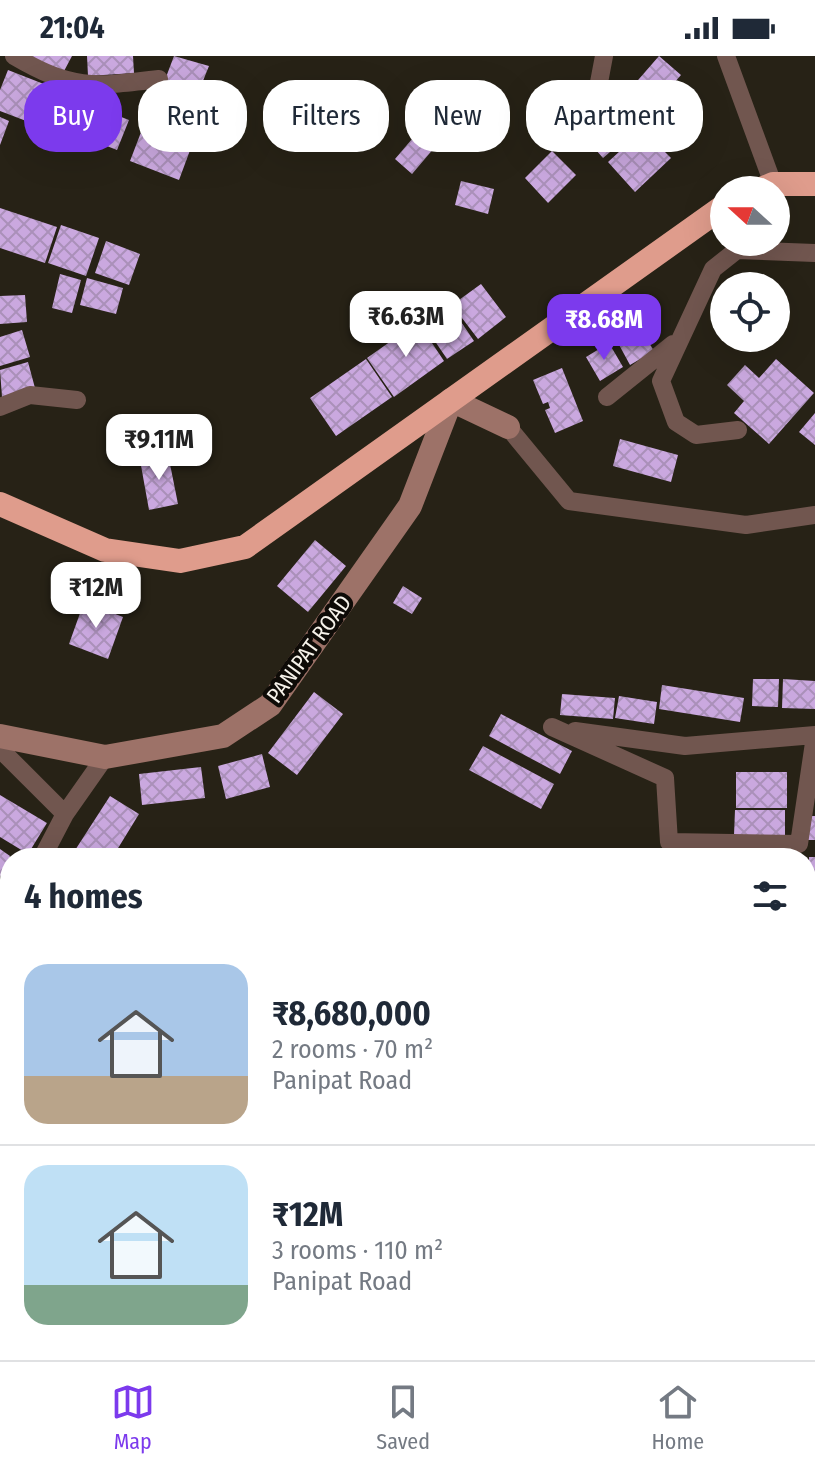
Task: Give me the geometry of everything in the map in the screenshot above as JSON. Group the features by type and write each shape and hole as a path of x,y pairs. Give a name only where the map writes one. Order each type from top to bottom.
{"highway":[{"path":"790,186 815,184"},
{"path":"0,504 105,550 180,561 245,547 710,216"}],"street":[{"path":"14,56 50,78 93,87 159,79"},
{"path":"599,80 604,56"},
{"path":"726,56 763,176"},
{"path":"738,430 696,435 676,422 661,381 678,339 713,269 737,250 815,253"},
{"path":"607,397 646,369 678,339"},
{"path":"0,407 30,395 77,400"},
{"path":"451,400 508,427 569,501 746,525 815,515"},
{"name":"PANIPAT ROAD","path":"0,736 105,757 223,736 270,705 410,506 451,400"},
{"path":"552,727 685,746 815,736 799,844 669,842 665,778 552,727"},
{"path":"0,749 65,814"},
{"path":"47,848 65,814 105,757"}],"building":[{"path":"29,56 72,56 63,73"},
{"path":"87,56 133,56 134,73 88,76"},
{"path":"174,56 209,66 203,80 165,80"},
{"path":"659,56 681,75 677,80 638,80"},
{"path":"8,70 34,80 24,80 24,120 0,111 0,90"},
{"path":"0,117 9,121 0,145"},
{"path":"122,117 129,120 122,138"},
{"path":"138,140 138,152 189,152 179,180 130,161"},
{"path":"405,147 405,152 431,152 412,174 395,159"},
{"path":"551,152 576,175 548,203 525,178"},
{"path":"619,152 665,152 671,158 635,192 608,162"},
{"path":"461,181 494,189 488,214 455,205"},
{"path":"0,208 57,227 45,263 0,248"},
{"path":"61,225 99,238 86,276 48,263"},
{"path":"106,241 140,254 129,285 95,273"},
{"path":"60,274 81,280 72,313 52,308"},
{"path":"87,278 123,288 116,314 80,305"},
{"path":"481,284 506,317 478,339 452,305"},
{"path":"25,295 27,322 0,324 0,296"},
{"path":"451,307 474,341 447,359 424,325"},
{"path":"418,322 444,361 394,397 367,358"},
{"path":"640,328 654,351 630,365 617,341"},
{"path":"22,330 30,357 0,366 0,337"},
{"path":"609,343 623,367 600,381 586,357"},
{"path":"366,359 392,397 336,436 310,398"},
{"path":"776,359 814,393 769,444 734,413 744,401 727,385 745,365 759,378"},
{"path":"28,362 35,388 2,397 0,370"},
{"path":"562,368 583,421 555,433 545,410 550,408 548,402 543,404 533,380"},
{"path":"815,413 815,445 799,432"},
{"path":"620,439 678,455 671,482 613,466"},
{"path":"168,454 178,504 149,510 140,460"},
{"path":"315,540 346,566 308,612 277,586"},
{"path":"403,586 422,598 412,614 393,603"},
{"path":"84,602 123,617 108,659 69,644"},
{"path":"753,679 779,679 778,707 752,706"},
{"path":"783,679 815,681 815,709 782,708"},
{"path":"662,685 744,698 740,722 659,709"},
{"path":"314,692 343,714 297,775 268,753"},
{"path":"562,694 615,698 613,719 560,715"},
{"path":"619,696 657,702 654,724 615,718"},
{"path":"501,714 572,751 560,774 489,736"},
{"path":"483,746 554,784 541,809 469,770"},
{"path":"262,754 270,787 226,799 218,766"},
{"path":"201,767 205,798 142,805 139,774"},
{"path":"736,772 787,772 787,808 736,808"},
{"path":"0,795 47,823 32,848 18,848 0,837"},
{"path":"110,796 139,814 118,848 76,848"},
{"path":"735,810 785,810 785,836 734,835"},
{"path":"807,816 815,816 815,840 807,840"}]}
